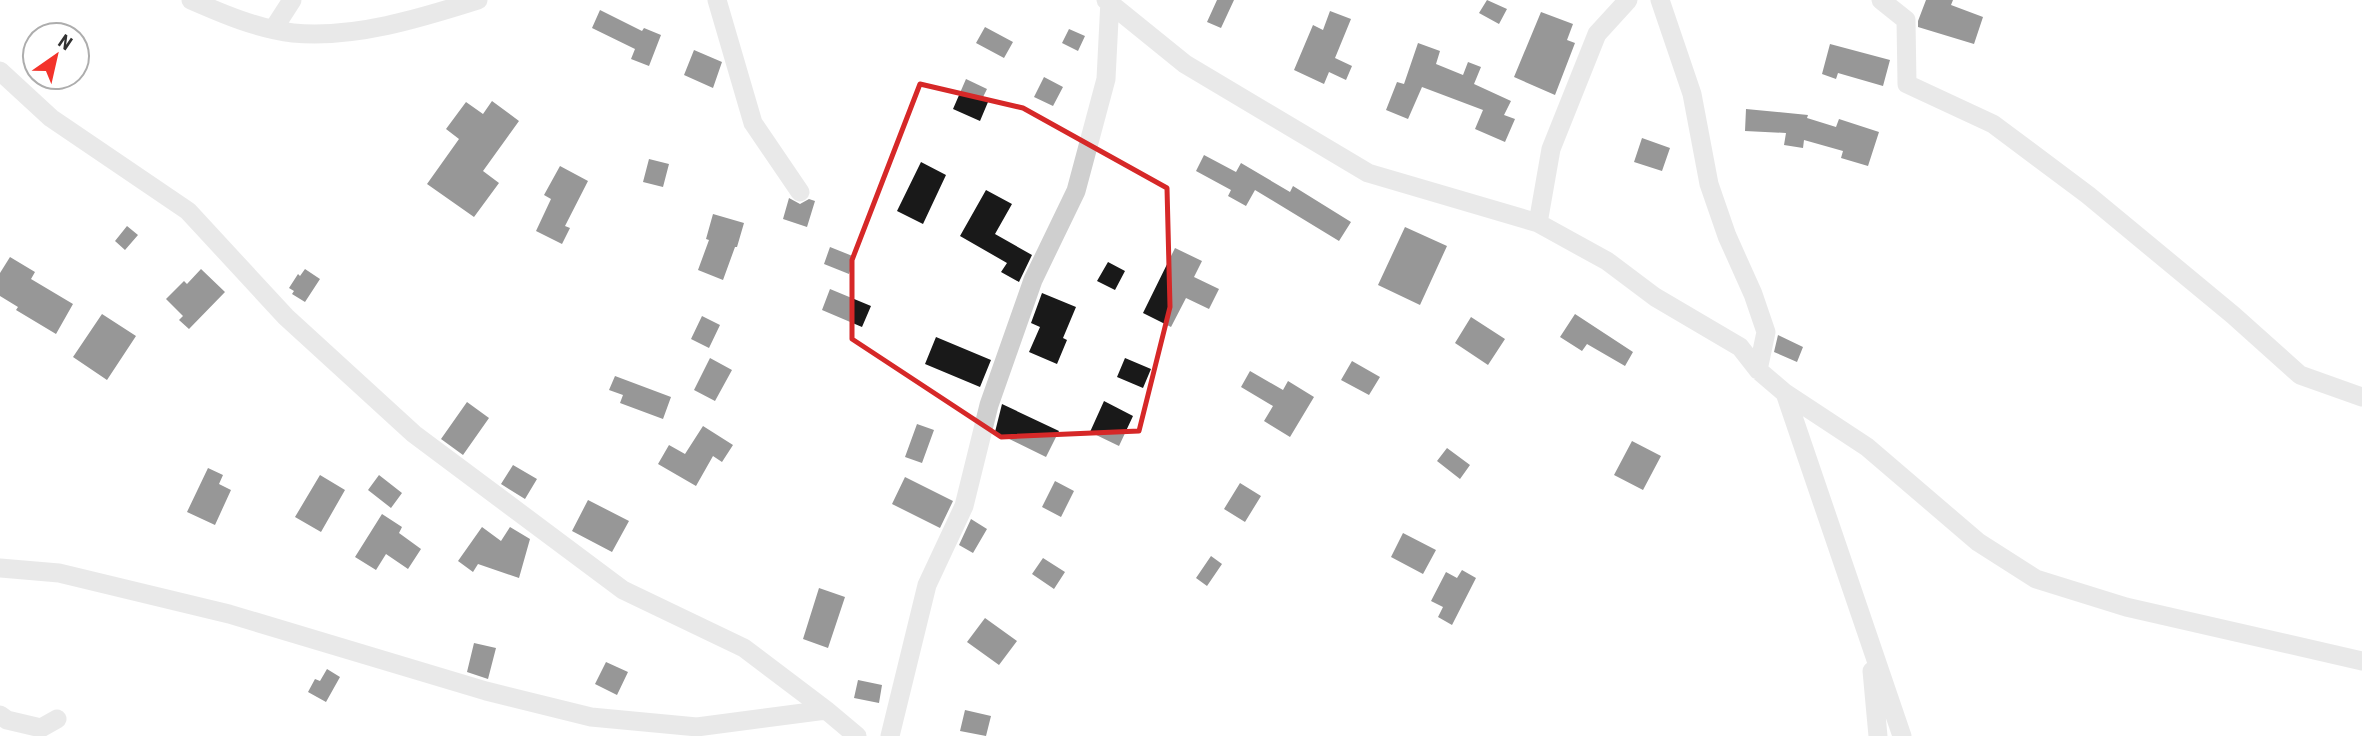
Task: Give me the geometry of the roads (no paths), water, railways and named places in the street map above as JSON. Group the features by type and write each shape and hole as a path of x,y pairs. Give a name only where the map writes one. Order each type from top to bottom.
{"street":[{"path":"191,0 249,23 290,32 325,35 365,30 478,0"},
{"path":"274,28 292,0"},
{"path":"718,0 753,123 800,192"},
{"path":"1538,223 1551,149 1597,34 1628,0"},
{"path":"1660,0 1692,94 1709,184 1766,332 1758,370"},
{"path":"1881,0 1906,20 1907,84 2003,131 2088,195 2300,375 2362,397"},
{"path":"1109,1 1185,64 1368,173 1538,223 1606,261 1655,296 1740,347 1758,370 1785,393 1867,447 1978,542 2036,579 2126,607 2362,661"},
{"path":"890,736 926,585 964,506 989,405 1034,280 1076,191 1106,79 1109,1"},
{"path":"0,71 51,118 188,211 286,317 414,434 623,590 744,648 857,736"},
{"path":"1785,393 1902,736"},
{"path":"0,568 59,573 229,614 486,691 591,717 697,727 826,710"},
{"path":"1869,639 1878,736"},
{"path":"0,715 8,720 41,728 57,719"}]}
